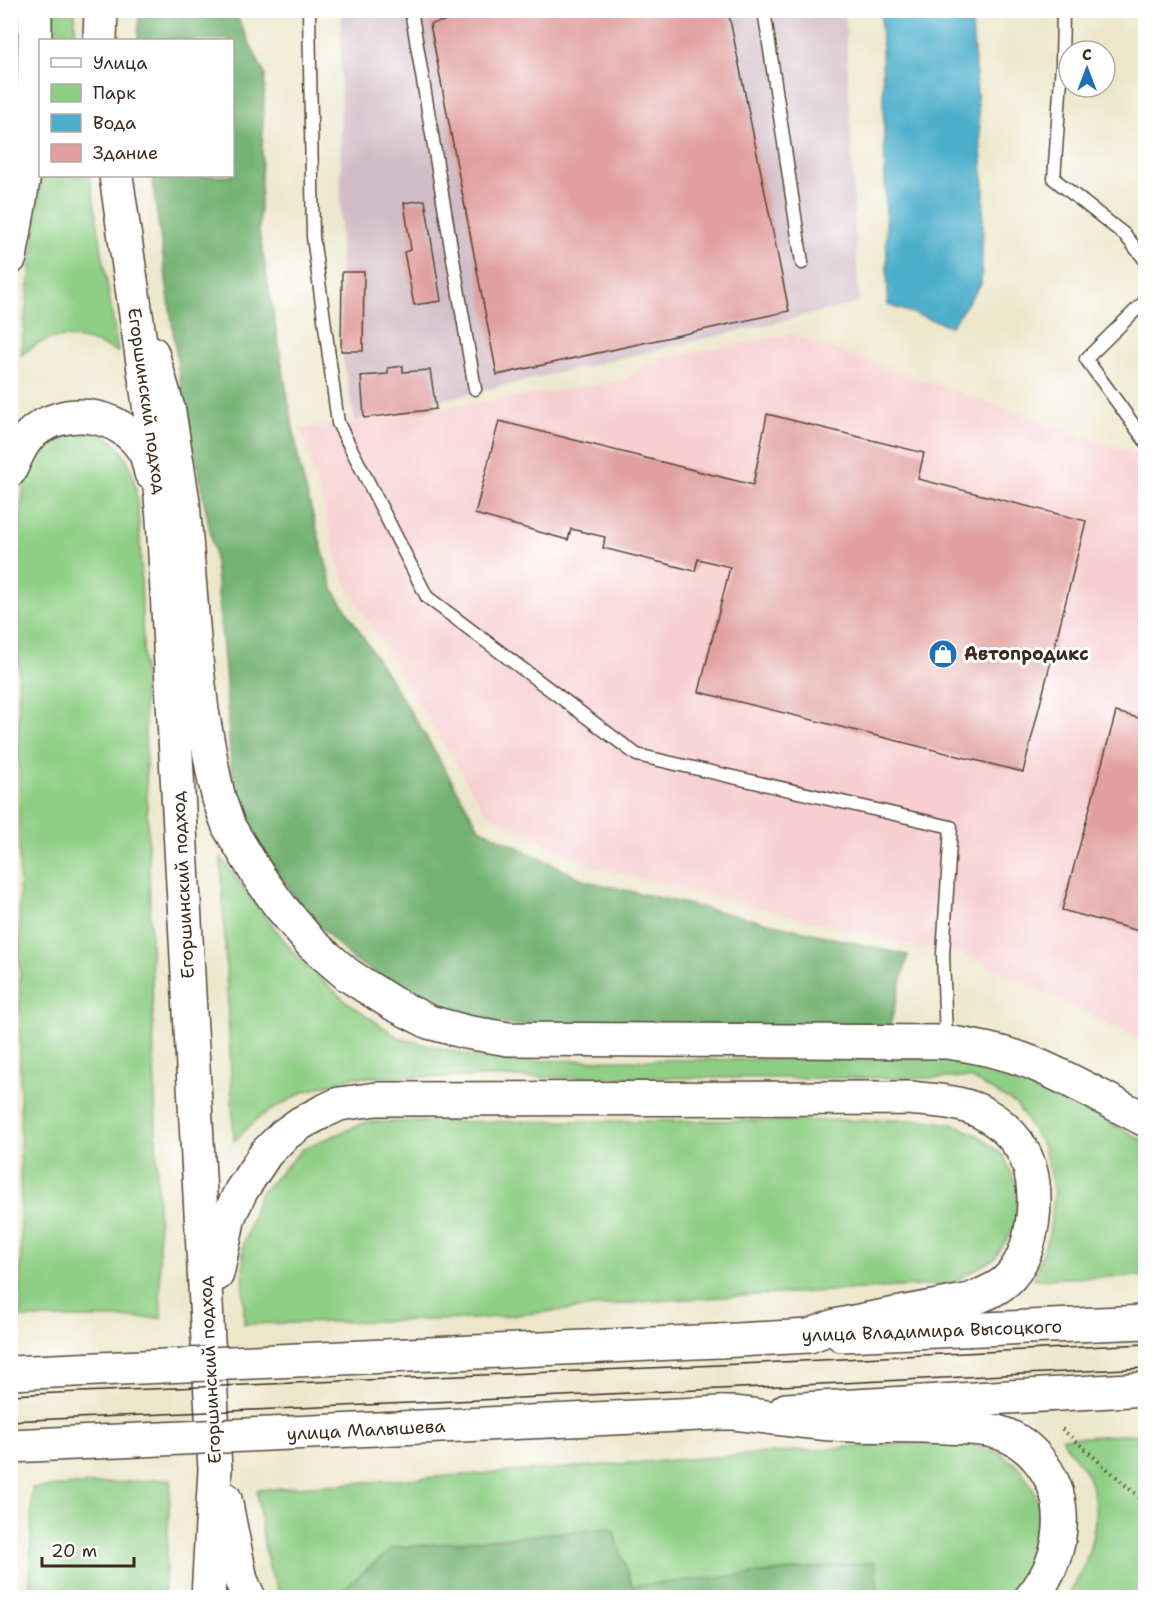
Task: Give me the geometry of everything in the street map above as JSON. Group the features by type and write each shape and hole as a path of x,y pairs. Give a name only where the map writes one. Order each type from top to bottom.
{"main road":[{"path":"10,258 32,110 35,10"},
{"path":"100,39 101,10"},
{"name":"Егоршинский подход","path":"116,177 158,467 163,518 215,1469 208,1598"},
{"path":"132,288 169,412 183,502 202,711 219,799 229,827 259,877 280,906 311,943 348,975 429,1022 508,1040 946,1042 968,1045 1033,1063 1146,1120"},
{"path":"10,470 22,446 45,424 62,417 82,416 116,423 129,433 146,453 163,518"},
{"path":"208,1320 229,1216 241,1191 266,1153 284,1135 301,1123 339,1104 377,1099 909,1098 966,1106 987,1115 1005,1128 1026,1158 1031,1171 1033,1194 1033,1216 1028,1239 1022,1257 1005,1282 970,1300 835,1326 809,1336"},
{"name":"улица Владимира Высоцкого","path":"10,1373 1146,1322"},
{"path":"727,1413 1146,1389"},
{"path":"727,1413 814,1424 974,1428 994,1431 1016,1440 1031,1451 1045,1467 1056,1490 1060,1506 1061,1527 1052,1565 1031,1598"},
{"name":"улица Малышева","path":"10,1446 727,1413"},
{"path":"215,1469 224,1491 241,1580 249,1598"}],"lane":[{"path":"309,10 313,237 338,423 427,597 637,755 951,827 943,954 946,1042"},
{"path":"411,10 475,389"},
{"path":"764,10 802,263"},
{"path":"1063,10 1062,63 1054,179 1125,235 1146,261"},
{"path":"1146,300 1086,359 1146,442"}],"path":[{"path":"1062,1429 1146,1503"}],"shaded area":[{"path":"341,11 845,11 859,303 355,420 340,345"},
{"path":"791,334 1145,457 1145,1042 962,953 943,954 598,868 547,845 485,812 344,581 301,429 622,381 653,360"}],"green space":[{"path":"53,11 75,11 75,39 53,39"},
{"path":"139,11 234,11 265,75 259,232 300,468 333,589 425,735 479,828 586,881 908,955 889,1029 509,1025 479,1020 438,1006 353,960 302,908 260,847 240,811 231,769 214,551 179,374 152,177 234,177 234,39 138,39"},
{"path":"41,177 90,177 118,352 90,341 61,337 41,342 21,355"},
{"path":"67,430 90,430 107,437 119,447 133,475 138,507 161,1318 21,1318 18,537 22,498 33,459 50,439"},
{"path":"221,858 296,956 343,999 399,1038 493,1061 961,1058 1049,1090 1145,1142 1145,1276 1034,1279 1049,1234 1055,1192 1043,1146 1016,1104 971,1078 354,1077 303,1092 259,1117 234,1141"},
{"path":"924,1120 956,1125 979,1136 1004,1156 1019,1191 1014,1228 994,1259 950,1284 652,1301 476,1319 244,1324 243,1247 259,1195 303,1149 366,1122"},
{"path":"1145,1434 1145,1590 1133,1597 1067,1597 1088,1554 1093,1537 1095,1504 1086,1473 1062,1438"},
{"path":"923,1442 968,1443 1000,1453 1020,1468 1032,1487 1041,1511 1041,1543 1030,1570 1012,1591 998,1597 879,1597 874,1562 632,1586 612,1528 393,1548 334,1597 282,1597 267,1560 257,1490"},
{"path":"171,1479 164,1597 30,1597 32,1488"},
{"path":"612,1528 632,1586 875,1562 879,1597 334,1597 393,1548"}],"water":[{"path":"881,11 971,11 984,189 981,284 951,326 888,305"}],"building":[{"path":"498,10 728,10 789,311 497,375 430,24"},
{"path":"425,200 441,301 414,305 404,252 411,250 404,203"},
{"path":"342,272 364,272 363,351 341,351"},
{"path":"403,366 403,372 430,370 436,409 364,418 361,376 388,374 388,368"},
{"path":"767,414 924,453 918,479 1086,521 1023,772 699,692 730,567 698,559 695,571 603,548 605,537 571,529 568,540 475,514 499,421 753,485"},
{"path":"1116,712 1146,720 1146,933 1062,910"}],"tram line":[{"path":"10,1395 719,1365 1146,1344"},
{"path":"10,1421 1146,1368"}],"place":[{"name":"Автопродикс","path":"943,654"}]}
